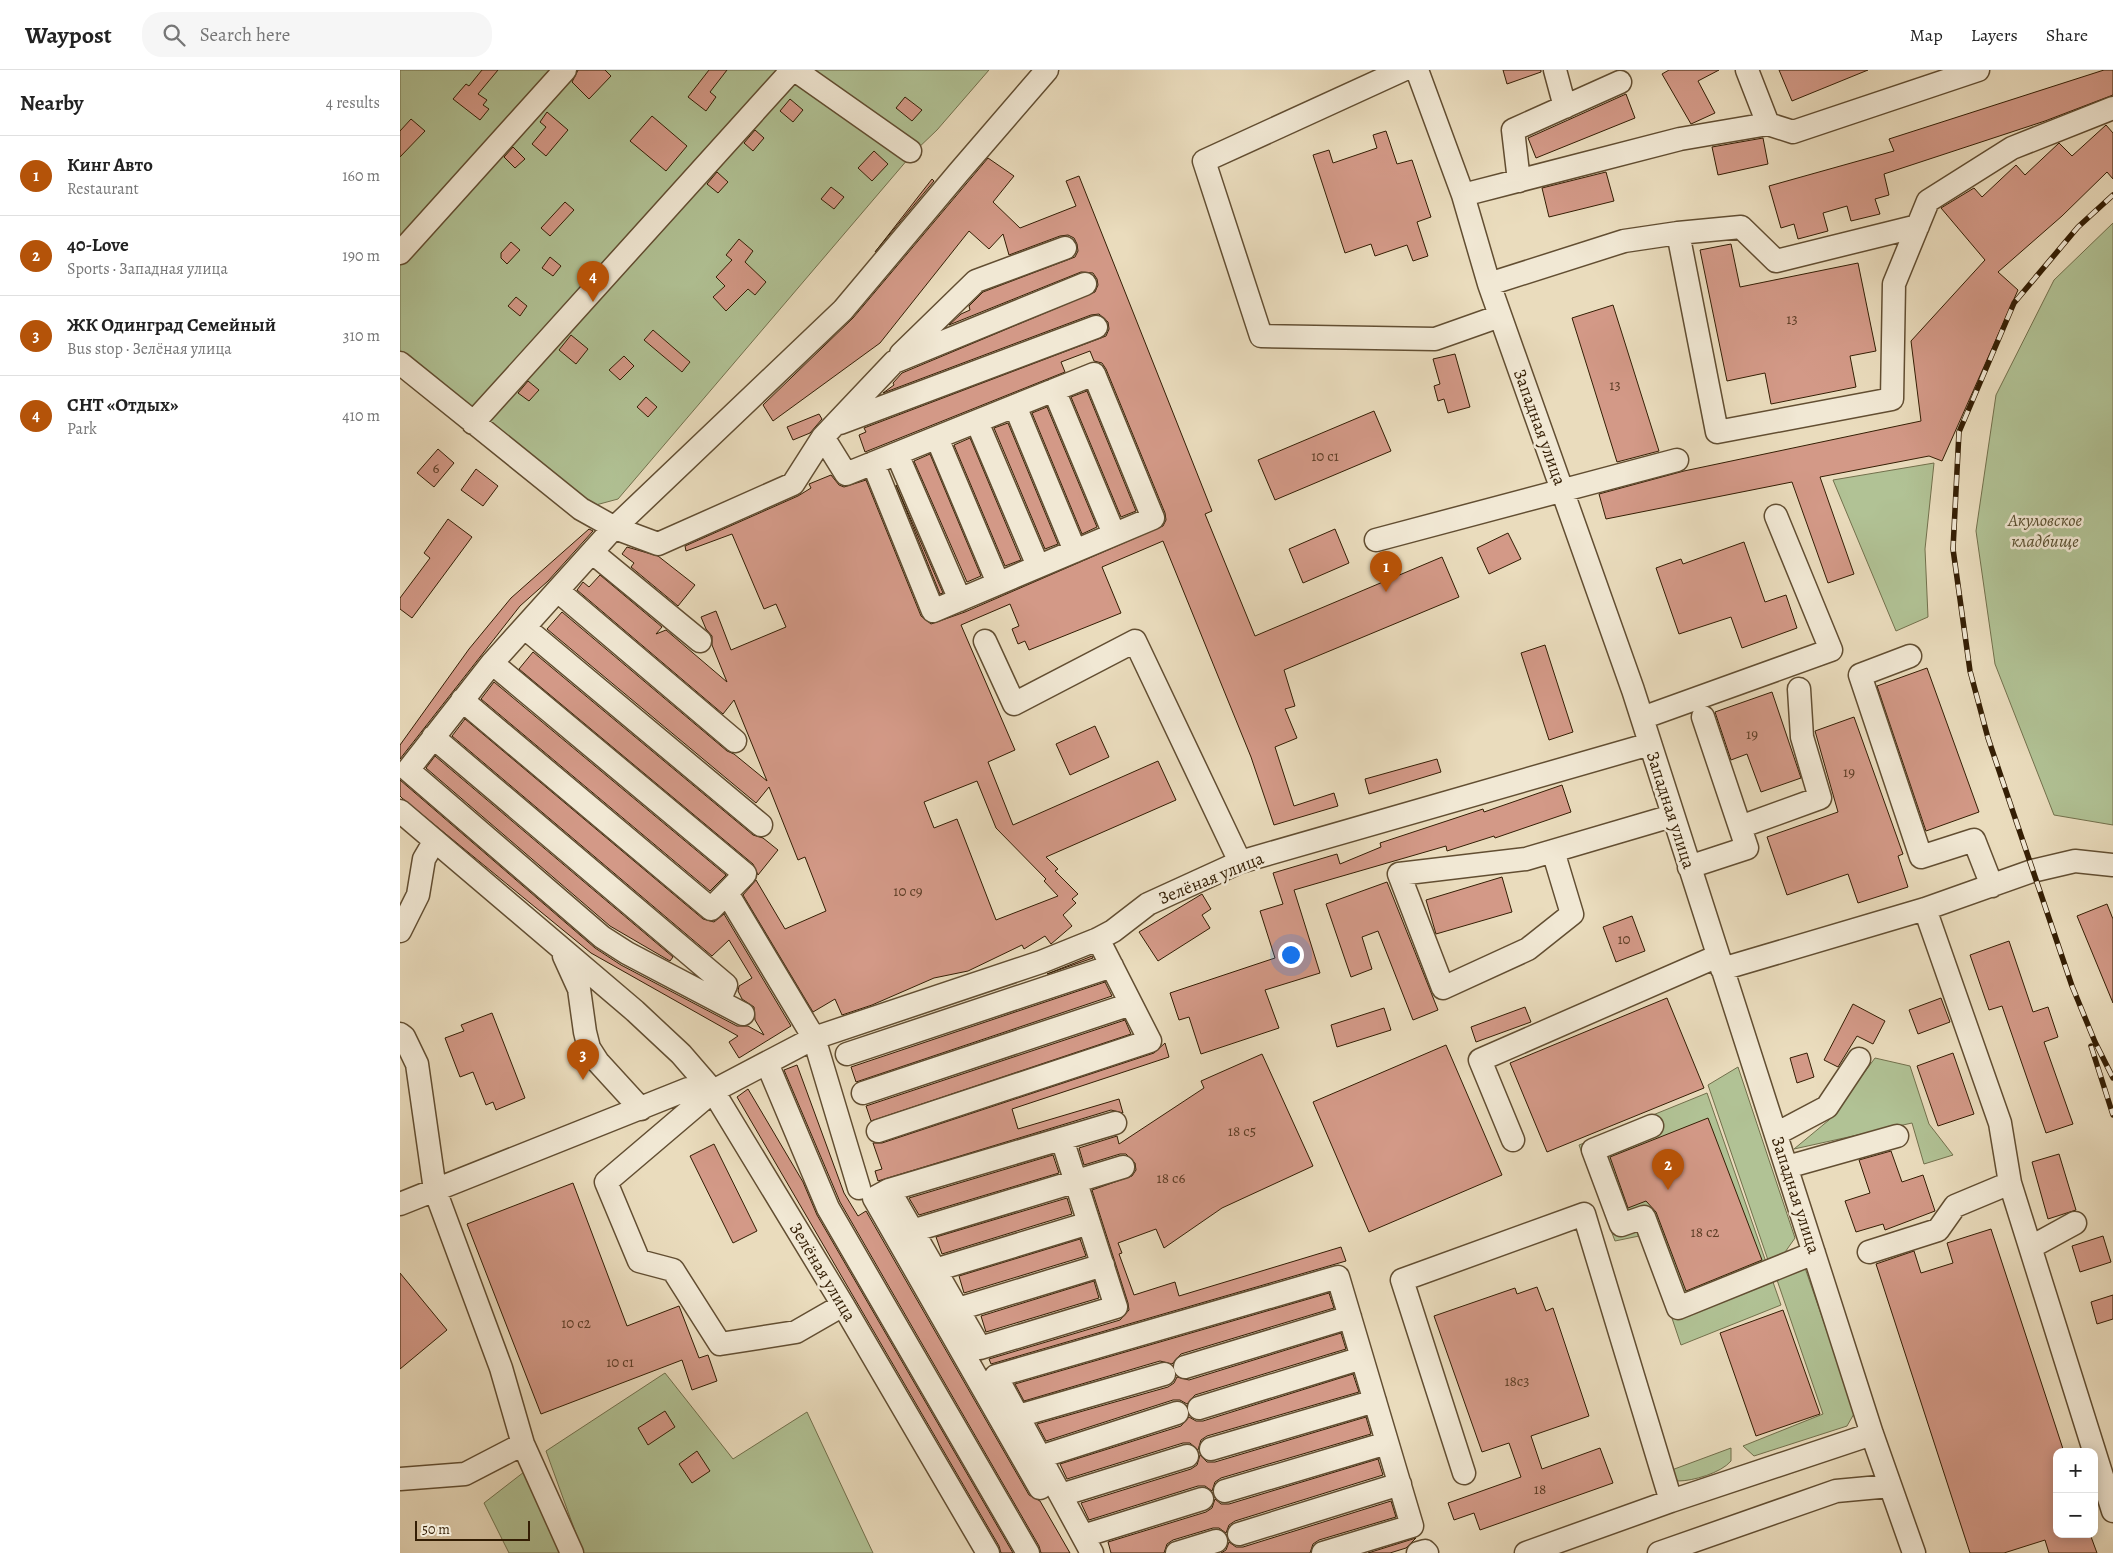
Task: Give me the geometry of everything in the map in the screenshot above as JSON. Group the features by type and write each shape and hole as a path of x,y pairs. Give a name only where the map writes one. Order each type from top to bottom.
{"street":[{"path":"400,253 565,70"},
{"path":"473,423 794,70 910,151"},
{"path":"744,1014 627,953 602,937 408,770 492,663 615,528 843,310 958,172 1047,70"},
{"path":"1402,70 1204,161 1261,336 1435,339 1500,316"},
{"name":"Западная улица","path":"1417,70 1463,195 1488,284 1642,718 1872,1434 1914,1553"},
{"path":"1555,70 1565,107"},
{"path":"1747,70 1768,124"},
{"path":"1463,195 1680,139 1768,124 1794,132 1978,70"},
{"path":"1519,181 1513,130 1620,82"},
{"path":"1678,233 1717,432 1892,398 1894,284 1928,201 2012,148 2113,108"},
{"path":"1488,284 1624,241 1678,233 1741,227 1776,261 1918,226"},
{"path":"400,363 581,509 615,528 663,546 793,484 834,426 894,362 976,281 1065,248"},
{"path":"894,362 1085,284"},
{"path":"834,426 1096,327"},
{"path":"834,426 846,474 873,463 977,422 1094,374 1153,518 933,611 873,463"},
{"path":"1054,390 1114,534"},
{"path":"1015,406 1076,551"},
{"path":"977,422 1038,566"},
{"path":"937,438 998,584"},
{"path":"897,454 960,600"},
{"path":"1376,540 1677,460"},
{"path":"1642,718 1831,650 1776,516"},
{"path":"593,553 700,641"},
{"path":"558,591 735,741"},
{"path":"524,628 761,825"},
{"path":"985,641 1014,704 1135,641 1240,862"},
{"path":"1910,656 1860,675 1921,857 1974,840 1992,886"},
{"path":"462,700 711,909 745,874 492,663"},
{"path":"1740,827 1820,798 1802,737 1799,689"},
{"path":"1689,866 1747,848 1703,717"},
{"path":"433,738 726,985 719,1001"},
{"name":"Зелёная улица","path":"988,1553 843,1305 713,1090 814,1038 1041,962 1098,939 1114,931 1148,904 1240,862 1650,744"},
{"path":"400,811 657,1031 702,1075 713,1090"},
{"path":"1553,851 1572,914 1528,949 1443,988 1399,874 1526,859 1553,851 1672,816"},
{"path":"400,931 418,895 424,859 434,842"},
{"path":"1513,1140 1480,1060 1720,962 1925,909 2032,871 2075,861 2113,865"},
{"path":"727,893 814,1038 874,1192 1084,1547"},
{"path":"1925,909 2000,1123 2010,1183 2113,1511"},
{"path":"878,1131 1150,1041 1098,939"},
{"path":"557,945 570,966 579,989 589,1048 598,1062 641,1109"},
{"path":"848,1054 1112,966"},
{"path":"863,1093 1131,1004"},
{"path":"400,1034 404,1037 417,1064 435,1190 501,1368 524,1444 572,1553"},
{"path":"1776,1134 1827,1107 1859,1059"},
{"path":"767,1063 828,1208 1028,1553"},
{"path":"400,1204 688,1089 713,1090"},
{"path":"713,1090 606,1182 638,1261 673,1270 720,1344 796,1332 843,1305"},
{"path":"828,1208 874,1192 1115,1124"},
{"path":"1652,1126 1593,1150 1621,1224 1644,1217 1678,1308 1814,1253"},
{"path":"1787,1167 1846,1152 1897,1136"},
{"path":"874,1192 912,1231 980,1348 1116,1307 1062,1139"},
{"path":"912,1231 1123,1167"},
{"path":"1869,1252 1938,1230 1955,1206 2010,1183"},
{"path":"1464,1473 1402,1280 1584,1214 1671,1501"},
{"path":"935,1270 1089,1223"},
{"path":"2031,1247 2075,1223"},
{"path":"958,1309 1103,1265"},
{"path":"1084,1547 1061,1495 996,1376 1338,1277 1412,1526 1324,1553"},
{"path":"1018,1416 1350,1317"},
{"path":"1040,1457 1362,1358"},
{"path":"1211,1449 1375,1401"},
{"path":"1526,1553 1671,1501 1872,1434"},
{"path":"1225,1491 1387,1443"},
{"path":"400,1479 465,1474 524,1444"},
{"path":"1061,1495 1187,1456"},
{"path":"1239,1534 1400,1484"},
{"path":"1659,1553 1836,1491 1890,1486"},
{"path":"1084,1547 1202,1499"},
{"path":"1177,1553 1216,1541"},
{"path":"1418,1553 1425,1551 1427,1553"}],"green space":[{"path":"400,70 989,70 937,130 914,152 618,499 581,509 400,355"},
{"name":"Акуловское кладбище","path":"2113,223 2113,825 2054,815 1995,664 1976,531 1996,395 2054,280"},
{"path":"1934,463 1925,549 1928,617 1896,631 1833,480"},
{"path":"1875,1058 1910,1066 1929,1124 1953,1155 1924,1164 1912,1123 1794,1149 1829,1120"},
{"path":"1738,1067 1795,1238 1783,1255 1769,1263 1708,1085"},
{"path":"1707,1093 1781,1305 1681,1345 1644,1235 1615,1241 1579,1145"},
{"path":"1804,1265 1855,1412 1847,1426 1754,1456 1743,1446 1823,1414 1776,1277"},
{"path":"665,1373 733,1459 807,1412 873,1553 583,1553 546,1451"},
{"path":"1731,1448 1731,1461 1721,1469 1706,1475 1691,1480 1678,1481 1669,1471"},
{"path":"533,1465 566,1553 509,1553 484,1503"}],"building":[{"path":"482,70 498,70 478,94 487,100 483,105 489,109 480,120 453,99 466,84 469,86"},
{"path":"578,70 605,70 611,76 589,99 572,82"},
{"path":"709,70 727,70 710,92 716,97 706,111 688,97"},
{"path":"1503,70 1541,70 1541,72 1507,84"},
{"path":"1669,70 1719,70 1698,81 1715,113 1691,124 1662,74"},
{"path":"1779,70 1868,70 1792,101"},
{"path":"2104,70 2113,70 2113,95 2045,121 1884,174 1889,195 1875,199 1880,214 1851,221 1847,206 1823,213 1828,231 1798,239 1794,224 1781,228 1769,186 1894,151 1889,139"},
{"path":"1626,94 1635,118 1536,158 1528,138"},
{"path":"905,97 922,110 912,121 896,108"},
{"path":"790,99 803,110 793,122 780,111"},
{"path":"547,112 568,130 546,156 532,144 546,127 540,122"},
{"path":"652,116 687,146 666,171 630,141"},
{"path":"411,119 425,131 400,157 400,131"},
{"path":"2106,125 2113,133 2113,179 2107,172 2062,216 1998,272 2018,290 1942,461 1929,456 1820,477 1854,574 1828,583 1792,482 1606,519 1599,494 1684,471 1921,421 1911,341 1985,260 1941,208 1974,188 1982,197 2016,165 2025,175 2059,143 2072,156"},
{"path":"755,130 764,138 753,151 744,143"},
{"path":"1386,131 1397,164 1412,160 1431,217 1417,222 1428,256 1413,261 1407,245 1375,256 1371,244 1345,253 1313,155 1329,150 1333,163 1377,148 1373,135"},
{"path":"1763,138 1768,164 1718,175 1712,147"},
{"path":"513,147 525,159 515,168 504,157"},
{"path":"874,151 888,164 872,181 858,168"},
{"path":"988,158 1014,176 993,202 1020,228 1076,206 1066,181 1079,176 1212,511 1205,514 1255,636 1442,557 1459,597 1284,670 1295,706 1285,709 1297,738 1275,747 1294,806 1334,793 1338,806 1274,825 1251,757 1163,541 1102,567 1121,613 1029,650 1025,641 1018,644 1012,629 1019,626 1010,604 961,625 1015,750 988,762 1013,825 1158,761 1176,800 1046,857 1058,869 1055,871 1078,894 1072,899 1076,903 1063,915 1072,926 1051,944 1045,936 1024,949 1022,945 968,971 934,978 872,1005 842,1015 835,999 813,1012 743,895 756,880 785,929 826,911 805,857 798,860 769,787 756,803 547,629 562,612 727,751 734,754 767,781 734,700 723,714 577,590 583,582 589,587 600,575 662,627 656,634 666,630 727,682 712,645 712,636 706,629 701,617 716,611 731,650 786,627 776,604 764,609 732,534 686,551 685,546 798,496 811,488 809,484 831,475 839,485 844,487 866,480 921,616 931,624 965,612 1163,526 1166,520 1165,513 1106,369 1102,363 1094,361 1090,351 1061,362 1065,372 865,452 859,435 866,432 864,428 1106,336 1109,329 1108,322 1099,314 1091,315 883,393 894,385 893,383 902,373 1095,292 1098,285 1093,273 1081,272 949,325 961,314 970,310 969,306 983,292 1075,257 1078,251 1074,238 1068,235 1060,236 1009,255 1003,234 989,249 969,231 880,343 773,421 763,405 853,318","holes":["977,781 996,828 1046,879 1044,881 1058,896 996,920 957,819 934,828 924,802"]},
{"path":"717,172 728,182 718,193 707,184"},
{"path":"1606,172 1614,201 1549,217 1542,188"},
{"path":"932,179 934,181 875,252"},
{"path":"831,187 844,197 834,209 821,199"},
{"path":"565,202 574,210 550,236 541,228"},
{"path":"739,239 753,251 745,262 766,282 755,295 748,289 726,311 713,297 725,286 716,277 732,260 726,255"},
{"path":"511,242 520,250 507,264 501,258 501,253"},
{"path":"1731,244 1740,287 1858,263 1876,351 1850,356 1856,387 1771,404 1765,373 1727,381 1700,250"},
{"path":"550,257 561,266 553,276 542,268"},
{"path":"516,297 527,306 520,316 508,306"},
{"path":"1613,305 1659,451 1617,462 1572,318"},
{"path":"653,330 690,362 682,372 644,340"},
{"path":"571,335 588,349 576,364 559,350"},
{"path":"1455,354 1470,407 1448,413 1444,399 1438,401 1434,386 1440,384 1433,359"},
{"path":"624,356 634,366 620,380 609,370"},
{"path":"528,381 539,390 529,401 518,393"},
{"path":"1087,391 1136,511 1121,517 1071,397"},
{"path":"646,397 657,407 648,417 637,407"},
{"path":"1047,407 1097,527 1082,534 1032,413"},
{"path":"1374,411 1391,451 1275,500 1258,460"},
{"path":"819,414 822,419 810,433 793,440 787,427"},
{"path":"1008,423 1058,544 1045,549 994,428"},
{"path":"970,438 1021,560 1005,566 954,445"},
{"path":"438,449 454,463 434,487 417,473"},
{"path":"930,454 981,576 967,582 914,461"},
{"path":"476,469 498,486 483,506 461,490"},
{"path":"896,485 943,593 940,594"},
{"path":"448,519 472,537 412,618 400,609 400,598 430,558 424,553"},
{"path":"589,529 593,531 548,581 520,606 400,759 400,745 469,649 511,598"},
{"path":"1335,529 1349,563 1303,583 1289,549"},
{"path":"1508,533 1521,559 1489,574 1477,548"},
{"path":"1744,542 1765,602 1786,595 1797,628 1742,648 1731,617 1679,634 1656,568 1681,559 1683,564"},
{"path":"627,547 658,556 695,585 678,606 631,567 634,563 622,554"},
{"path":"1545,645 1573,732 1549,740 1521,653"},
{"path":"533,652 753,835 763,838 778,850 758,875 753,864 519,669"},
{"path":"1927,668 1979,812 1926,831 1877,686"},
{"path":"494,682 726,875 710,891 481,699"},
{"path":"1772,692 1801,778 1761,792 1747,754 1731,760 1715,712"},
{"path":"1854,717 1903,854 1898,856 1908,887 1858,903 1848,874 1787,895 1767,837 1838,812 1815,731"},
{"path":"465,719 703,919 714,922 724,914 791,1026 739,1058 729,1042 738,1036 591,953 402,798 400,796 400,780 595,948 621,965 737,1026 748,1026 764,1035 755,1020 754,1007 742,999 738,991 739,986 752,978 729,940 712,956 452,736"},
{"path":"1095,726 1109,757 1070,775 1056,744"},
{"path":"435,756 673,957 670,961 610,926 426,768"},
{"path":"1437,759 1441,772 1369,794 1365,779"},
{"path":"1562,785 1571,812 1495,838 1494,836 1447,851 1446,846 1294,890 1320,973 1265,990 1279,1028 1201,1054 1189,1017 1179,1020 1170,993 1275,958 1260,911 1283,904 1273,873 1337,854 1340,864 1381,847 1380,843 1483,809 1484,812"},
{"path":"1502,877 1512,912 1436,934 1426,900"},
{"path":"1387,882 1438,1010 1413,1020 1378,931 1362,937 1372,969 1351,977 1326,904"},
{"path":"1202,894 1211,909 1202,915 1210,928 1158,961 1139,932"},
{"path":"2107,904 2113,919 2113,1003 2077,916"},
{"path":"1632,916 1645,951 1616,962 1603,927"},
{"path":"2009,941 2033,1012 2048,1007 2058,1037 2044,1042 2073,1124 2046,1133 2002,1006 1989,1010 1970,955"},
{"path":"1092,956 1093,958 1047,974"},
{"path":"1105,982 1112,996 856,1082 851,1067"},
{"path":"1667,998 1704,1088 1547,1152 1510,1063"},
{"path":"1941,998 1950,1022 1918,1034 1909,1010"},
{"path":"1853,1004 1885,1021 1873,1044 1857,1036 1838,1067 1824,1060"},
{"path":"1525,1007 1531,1022 1476,1042 1471,1027"},
{"path":"1384,1008 1391,1030 1337,1047 1331,1025"},
{"path":"492,1013 525,1098 496,1110 493,1102 486,1105 473,1072 460,1077 445,1038 464,1031 461,1025"},
{"path":"1125,1020 1131,1034 871,1121 866,1106"},
{"path":"1165,1043 1169,1057 1012,1109 1018,1129 1119,1099 1123,1113 1111,1110 878,1181 875,1171 882,1169 873,1143 882,1143 1154,1053"},
{"path":"1446,1045 1502,1175 1369,1232 1313,1102"},
{"path":"1807,1053 1814,1077 1797,1083 1790,1058"},
{"path":"1953,1053 1974,1114 1938,1126 1917,1066"},
{"path":"1262,1054 1313,1166 1222,1208 1164,1248 1156,1229 1118,1243 1122,1253 1119,1254 1134,1295 1175,1282 1179,1296 1341,1247 1346,1261 991,1364 989,1359 1120,1320 1129,1310 1092,1190 1132,1176 1136,1170 1135,1163 1126,1154 1120,1154 1084,1165 1079,1148 1117,1136 1119,1144 1204,1088 1201,1081"},
{"path":"797,1065 844,1193 858,1216 866,1211 1029,1495 1040,1501 1070,1553 1041,1553 1039,1546 840,1202 784,1070"},
{"path":"748,1089 803,1182 817,1215 1013,1553 1001,1553 999,1546 737,1097"},
{"path":"1708,1118 1762,1260 1686,1291 1656,1212 1646,1201 1628,1208 1610,1157"},
{"path":"714,1144 757,1231 733,1243 690,1156"},
{"path":"1891,1151 1902,1182 1923,1175 1935,1211 1885,1230 1883,1224 1856,1232 1845,1201 1870,1193 1859,1160"},
{"path":"2059,1154 2076,1210 2048,1219 2032,1162"},
{"path":"1053,1155 1059,1173 919,1215 909,1198"},
{"path":"573,1183 627,1326 679,1306 699,1358 708,1355 717,1381 692,1390 682,1360 541,1414 467,1224"},
{"path":"1067,1198 1072,1214 942,1254 936,1237"},
{"path":"1991,1229 2063,1448 2053,1448 2053,1538 2091,1538 2097,1553 2049,1553 2045,1540 2004,1553 1970,1553 1876,1264 1914,1251 1921,1273 1953,1263 1947,1243"},
{"path":"2103,1236 2111,1262 2080,1272 2072,1246"},
{"path":"1080,1239 1086,1256 964,1293 959,1276"},
{"path":"400,1273 447,1330 400,1369"},
{"path":"1094,1281 1099,1298 986,1332 981,1316"},
{"path":"1537,1287 1546,1311 1553,1308 1589,1416 1531,1436 1542,1469 1600,1448 1613,1483 1480,1530 1474,1513 1454,1520 1448,1503 1521,1477 1509,1443 1482,1452 1434,1316 1515,1288 1517,1294"},
{"path":"1329,1293 1334,1308 1181,1354 1172,1364 1160,1361 1024,1401 1015,1384"},
{"path":"2113,1295 2113,1319 2097,1324 2091,1302"},
{"path":"1783,1310 1820,1414 1756,1436 1720,1333"},
{"path":"1341,1333 1346,1349 1195,1395 1187,1404 1180,1400 1173,1400 1046,1441 1037,1424 1168,1387 1174,1383 1177,1377 1189,1380"},
{"path":"1353,1374 1359,1392 1207,1436 1201,1440 1198,1450 1190,1443 1183,1443 1067,1479 1060,1464 1181,1426 1189,1417 1196,1421 1203,1421"},
{"path":"665,1411 675,1427 648,1445 638,1428"},
{"path":"1366,1417 1371,1434 1221,1478 1215,1482 1212,1491 1205,1486 1198,1486 1089,1520 1081,1503 1191,1469 1197,1465 1200,1455 1207,1462 1215,1462"},
{"path":"697,1451 710,1471 692,1483 679,1464"},
{"path":"1378,1459 1383,1475 1235,1521 1229,1525 1226,1533 1219,1528 1213,1528 1173,1540 1167,1544 1164,1553 1111,1553 1108,1542 1206,1512 1212,1508 1215,1499 1221,1504 1229,1504"},
{"path":"1391,1501 1396,1517 1319,1540 1313,1544 1310,1553 1221,1553 1226,1550 1229,1542 1236,1547 1243,1547"},
{"path":"1416,1538 1406,1548 1390,1553 1368,1553"}],"railway":[{"path":"2113,195 2078,227 2014,303 1959,432 1953,549 1970,671 1988,738 2072,986 2095,1042 2113,1078"},
{"path":"2091,1046 2113,1115"}],"place":[{"name":"СНТ «Отдых»","path":"593,302"},
{"name":"Кинг Авто","path":"1386,592"},
{"name":"ЖК Одинград Семейный","path":"583,1080"},
{"name":"40-Love","path":"1668,1190"}]}
